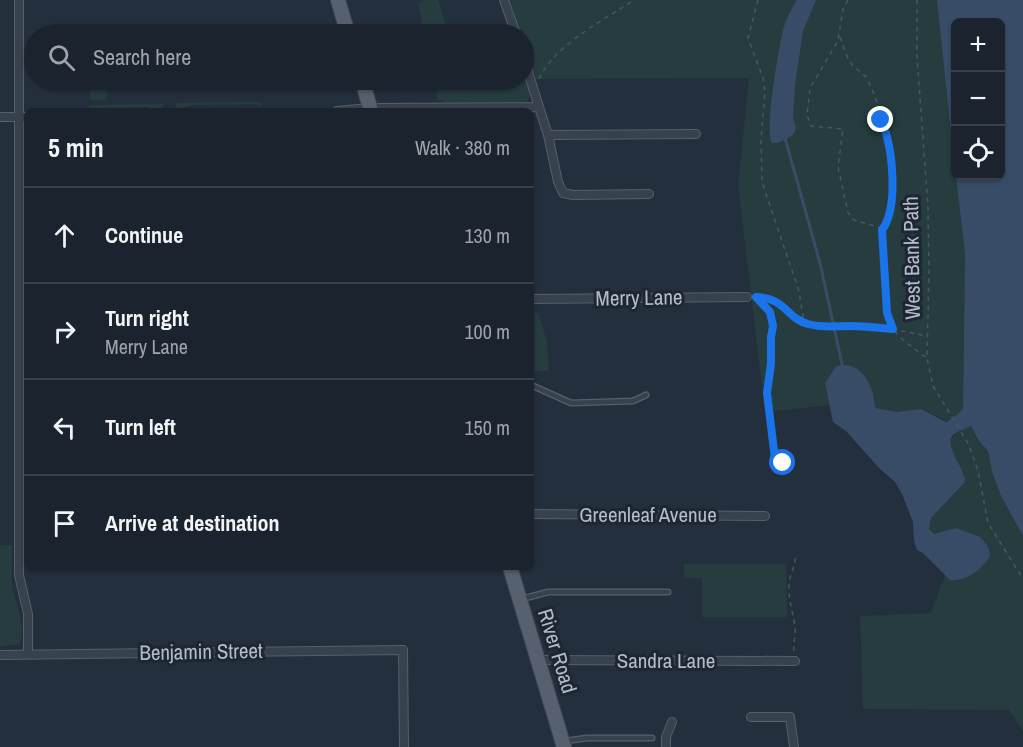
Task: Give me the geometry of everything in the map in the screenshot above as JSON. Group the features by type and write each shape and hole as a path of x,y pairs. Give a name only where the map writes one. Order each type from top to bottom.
{"main road":[{"path":"338,0 345,24"},
{"path":"365,90 370,108"},
{"name":"River Road","path":"511,570 563,744"}],"street":[{"path":"19,0 23,117 23,546 19,584 28,619 28,655"},
{"path":"504,0 512,24"},
{"path":"534,91 548,135 558,182 563,193 573,195 649,194"},
{"path":"483,108 539,107"},
{"path":"0,117 23,117"},
{"path":"548,135 696,134"},
{"name":"Merry Lane","path":"534,299 751,297"},
{"name":"Greenleaf Avenue","path":"534,514 765,516"},
{"name":"Benjamin Street","path":"0,655 403,650 405,747"},
{"name":"Sandra Lane","path":"538,660 795,661"},
{"path":"751,717 790,717 794,747"},
{"path":"666,747 666,737 672,722"}],"lane":[{"path":"534,386 571,403 633,401 645,395"},
{"path":"520,599 548,592 668,592"},
{"path":"563,744 587,738 652,738"}],"path":[{"path":"534,91 548,62 598,23 634,0"},
{"path":"758,0 748,38 763,78 765,92 761,140 762,182 799,291 804,323"},
{"path":"848,0 843,9 840,36 810,88 807,100 808,122 811,126 843,129 838,167 849,213 855,220 882,230"},
{"name":"West Bank Path","path":"917,0 917,57 928,207 927,358 933,386 965,435 978,471 988,523 1023,579"},
{"path":"840,36 850,62 866,78 874,96 892,161 891,191 882,230 887,313 893,329 927,358"},
{"path":"751,297 768,297 778,302 804,323 817,327 893,329 928,336"},
{"path":"751,297 770,312 773,326 771,363 767,383 768,404 775,459 783,463"},
{"path":"795,556 789,591 795,627 795,661"}],"green space":[{"path":"425,0 438,0 446,24 422,24 418,3"},
{"path":"510,0 937,0 951,127 951,180 957,180 965,254 963,408 958,414 945,422 921,409 896,412 876,408 869,386 836,366 825,383 830,405 765,412 738,185 749,78 536,79 534,24 518,24"},
{"path":"90,90 107,90 105,100 90,100"},
{"path":"437,90 531,90 532,94 526,103 444,103 443,100 437,100"},
{"path":"260,102 261,107 256,104 193,105 177,108 174,103"},
{"path":"164,104 162,108 89,108 89,105"},
{"path":"534,313 538,313 547,341 549,371 534,371"},
{"path":"971,426 979,441 988,451 992,472 1001,496 1023,536 1023,731 1009,710 863,709 860,616 931,613 945,575 950,580 948,530 933,534 929,529 931,518 965,482 949,445 955,435"},
{"path":"0,545 12,545 12,583 22,629 19,644 0,647"},
{"path":"684,564 786,564 787,617 702,617 702,578 684,578"}],"water":[{"path":"797,0 816,0 803,31 795,85 793,117 796,128 793,135 778,143 772,143 771,106 778,53 784,26"},
{"path":"937,0 1023,0 1023,536 1001,496 992,472 988,451 979,441 971,426 954,434 951,438 952,450 965,482 931,518 929,529 934,534 956,528 980,537 988,546 990,556 973,574 957,580 950,580 923,553 917,550 913,522 902,494 895,482 879,468 846,431 833,422 825,383 836,366 850,366 860,371 868,381 876,408 896,412 921,409 946,422 963,408 965,254 956,180 1005,180 1005,18 951,18 951,133"}],"waterway":[{"path":"785,138 820,263 842,364"}],"route":[{"path":"783,463 775,459 768,404 767,383 771,363 770,347 773,326 770,312 756,297 768,297 778,302 804,323 817,327 865,326 893,329 887,313 882,235 891,200 892,161 881,120"}]}
